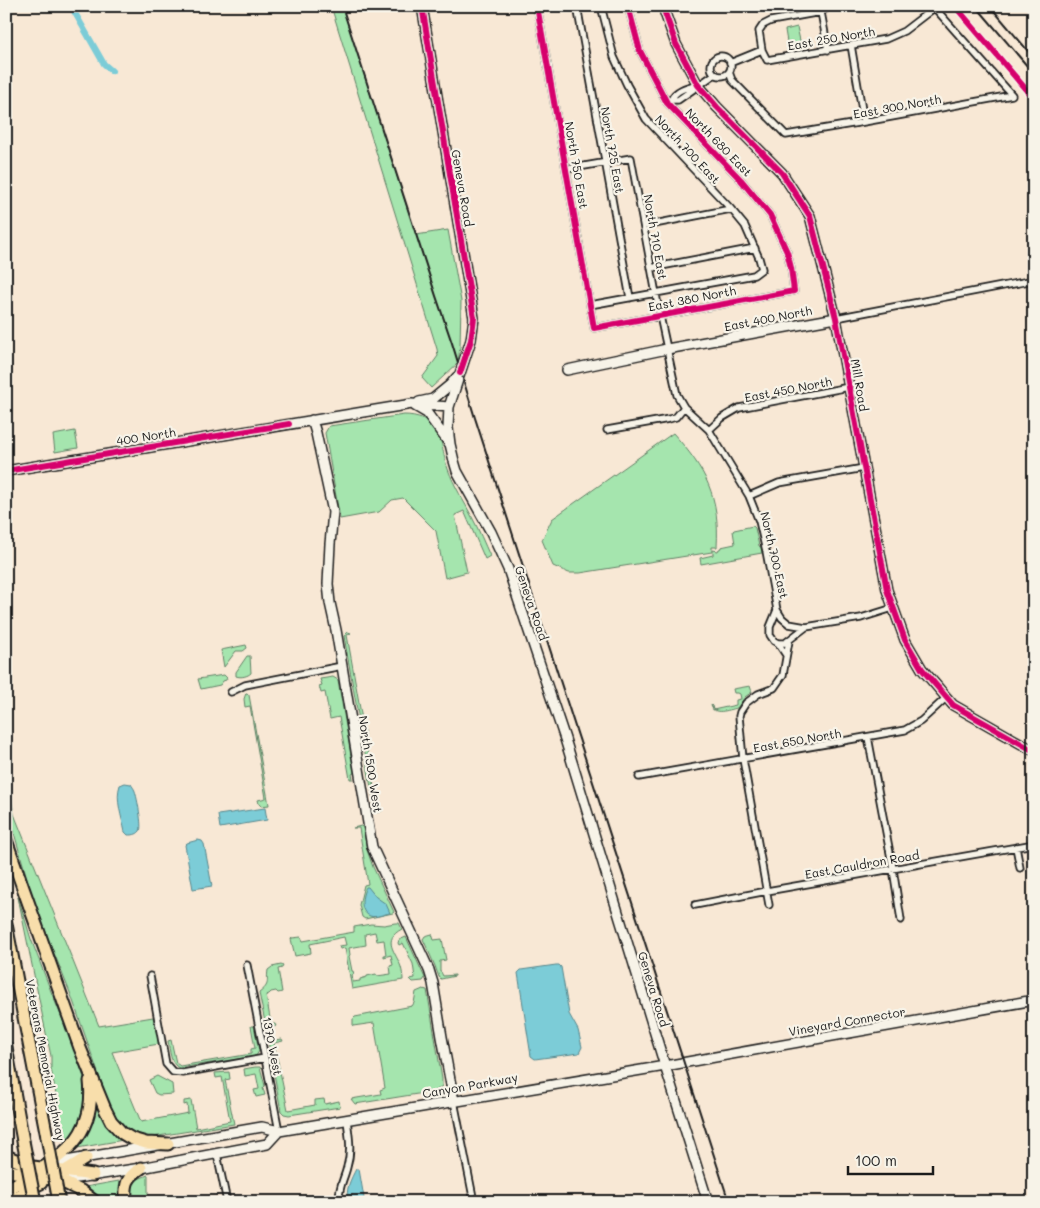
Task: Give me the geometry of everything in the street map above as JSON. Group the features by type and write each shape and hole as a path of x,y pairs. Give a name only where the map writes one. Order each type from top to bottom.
{"highway":[{"path":"6,840 80,1048 91,1089 91,1102 87,1120 77,1139 57,1158 38,1172 6,1190"},
{"name":"Veterans Memorial Highway","path":"6,924 59,1202"},
{"path":"6,1047 35,1202"},
{"path":"80,1048 105,1109 117,1128 132,1139 146,1144 168,1144"},
{"path":"6,1156 38,1172 58,1177 93,1175"},
{"path":"58,1177 86,1158"},
{"path":"126,1202 125,1189 128,1180 130,1176 141,1168"},
{"path":"8,1172 38,1172 58,1177 95,1202"},
{"path":"14,1202 38,1172"}],"main road":[{"name":"Geneva Road","path":"422,6 474,318 471,340 450,407 448,428 450,444 457,471 491,532 508,570 565,739 664,1066 708,1202"},
{"name":"Mill Road","path":"664,6 676,44 698,85 782,173 810,216 836,318 887,590 904,640 922,668 953,705 1034,752"},
{"name":"East 400 North","path":"567,370 836,318"},
{"path":"412,404 433,399 450,385 460,373"},
{"path":"412,404 427,413 450,444"},
{"name":"400 North","path":"6,470 412,404 450,407"},
{"name":"North 1500 West","path":"312,420 333,512 328,584 330,603 372,847 429,970 454,1101"},
{"name":"Vineyard Connector","path":"664,1066 1034,1000"},
{"name":"Canyon Parkway","path":"38,1172 86,1158 262,1127 279,1131 664,1066"},
{"name":"Canyon Parkway","path":"93,1175 141,1168 267,1144 279,1131"}],"street":[{"name":"North 750 East","path":"537,6 594,328"},
{"name":"North 725 East","path":"577,6 630,298"},
{"name":"North 700 East","path":"601,6 614,57 627,86 646,119 745,226 760,258 762,270 754,275 656,293"},
{"name":"North 680 East","path":"628,6 640,52 667,103 741,180 770,215 787,252 794,291"},
{"path":"730,63 762,50 759,31 763,25 771,21 821,12 830,6"},
{"name":"East 250 North","path":"762,50 767,60 886,39 904,31 933,7"},
{"name":"East 300 North","path":"728,72 732,80 786,134 1012,95 933,7"},
{"path":"821,12 828,50"},
{"path":"851,45 864,122"},
{"path":"720,56 726,58 730,63 728,72 720,76 715,74 711,68 714,59 720,56"},
{"path":"698,85 715,74"},
{"name":"North 710 East","path":"605,162 631,158 667,350"},
{"path":"567,169 605,162"},
{"path":"644,226 731,210"},
{"path":"651,268 754,248"},
{"name":"East 400 North","path":"836,318 1034,280"},
{"name":"East 380 North","path":"594,328 794,291"},
{"path":"590,304 656,293"},
{"name":"North 700 East","path":"667,350 677,395 684,406 709,430 749,496 759,521 777,610"},
{"name":"East 450 North","path":"709,430 722,418 739,408 849,388"},
{"path":"608,430 669,419 676,416 684,406"},
{"path":"749,496 779,483 864,468"},
{"path":"770,628 772,624 779,621 806,627 861,618 893,608"},
{"path":"769,905 743,759 739,723 740,712 746,703 754,696 774,688 783,675 792,630 777,610"},
{"path":"777,610 770,628 770,635 786,655"},
{"path":"778,643 782,644 806,627"},
{"path":"231,692 245,685 342,666"},
{"name":"East 650 North","path":"639,777 906,730 921,721 947,698"},
{"path":"868,737 893,869 900,920"},
{"name":"East Cauldron Road","path":"695,905 1034,844"},
{"path":"1016,847 1020,868"},
{"name":"1370 West","path":"247,965 279,1131"},
{"path":"150,976 166,1064 173,1072 183,1073 265,1058"},
{"path":"454,1101 474,1202"},
{"path":"339,1202 338,1196 347,1168 351,1145 347,1120"},
{"path":"218,1154 227,1202"}],"green space":[{"path":"331,6 342,6 416,235 448,230 461,301 460,347 458,363 431,388 422,378 438,356 437,349"},
{"path":"797,27 801,45 788,48 785,30"},
{"path":"404,415 423,418 431,423 437,431 450,475 475,522 490,556 485,559 464,511 455,515 467,572 445,578 436,531 403,498 392,500 379,512 340,519 325,433 329,426"},
{"path":"75,431 78,448 55,452 53,435"},
{"path":"673,433 694,459 708,485 716,513 717,547 712,547 712,552 580,573 569,573 553,566 542,540 552,519"},
{"path":"753,526 762,553 701,564 700,558 713,555 713,550 718,551 721,547 735,544 734,530"},
{"path":"348,632 351,633 347,635 378,810 383,810 378,813 375,810 344,636"},
{"path":"246,645 247,648 243,651 236,651 224,667 221,650"},
{"path":"247,656 250,656 251,673 240,677 236,676 236,672"},
{"path":"224,675 227,678 220,685 201,689 198,679"},
{"path":"333,677 338,680 354,773 352,774 353,779 350,779 339,717 330,719 325,692 321,693 319,686 322,685 320,679"},
{"path":"750,686 752,692 745,697 737,708 721,711 714,710 736,705 736,700 741,699 740,694 734,693 733,689"},
{"path":"246,693 249,695 269,805 261,806 258,800 266,798 250,706 245,707 244,699"},
{"path":"6,773 14,814 99,1026 153,1017 159,1044 112,1052 141,1122 188,1113 187,1104 184,1105 184,1101 191,1100 196,1128 230,1121 222,1077 216,1078 215,1073 229,1072 230,1079 225,1080 234,1124 152,1137 143,1137 143,1135 121,1128 111,1110 71,995 39,916 12,826 6,799"},
{"path":"363,827 367,850 373,867 394,912 365,919 362,917 359,905 364,885 368,884 359,828 353,828"},
{"path":"18,897 31,939 74,1047 84,1078 86,1101 82,1120 66,1146 51,1069 51,1056"},
{"path":"399,923 402,929 392,937 391,942 401,967 403,980 352,989 345,948 340,949 339,946 346,945 344,937 310,944 311,953 295,956 292,938 301,937 303,941 354,932 354,927 371,924","holes":["375,932 377,941 384,940 386,955 384,957 391,955 393,965 390,966 391,974 377,976 376,974 353,982 352,975 354,974 349,956 349,948 366,945 365,934"]},
{"path":"432,934 434,940 442,939 446,960 440,961 440,972 443,976 455,976 441,979 439,977 423,939 425,936"},
{"path":"406,937 425,978 423,981 413,982 410,979 415,978 413,964 403,943 399,945 398,943 399,940"},
{"path":"283,966 282,968 278,969 282,992 278,993 276,991 266,995 271,1024 276,1026 267,1029 259,993 267,985 268,970"},
{"path":"423,989 427,990 442,1086 436,1091 355,1104 351,1099 381,1094 380,1090 385,1088 374,1023 353,1026 353,1019 355,1017 412,1006 416,992"},
{"path":"251,1026 254,1026 259,1051 256,1056 179,1068 172,1060 168,1041 171,1040 176,1063 180,1066 251,1054 251,1049 255,1048"},
{"path":"282,1039 283,1041 274,1043 288,1110 315,1105 315,1100 324,1099 325,1104 339,1101 340,1107 289,1115 281,1111 268,1041"},
{"path":"260,1067 265,1086 263,1088 265,1095 256,1097 254,1090 259,1089 256,1074 245,1076 244,1069"},
{"path":"157,1076 172,1084 173,1094 159,1095 155,1093 149,1080"},
{"path":"96,1095 129,1139 77,1148 86,1135 91,1123"},
{"path":"148,1175 148,1202 131,1202 132,1184 136,1178"},
{"path":"120,1181 121,1202 103,1202 85,1187"}],"water":[{"path":"125,783 131,784 136,794 141,824 140,831 133,835 128,835 125,832 118,796 120,785"},
{"path":"265,808 267,820 220,828 218,815"},
{"path":"198,840 204,844 212,886 193,889 185,845"},
{"path":"366,887 386,904 390,913 375,917 366,914 362,903"},
{"path":"556,965 561,967 569,1014 578,1030 582,1047 579,1053 535,1059 531,1056 518,973 521,970"},
{"path":"356,1169 359,1169 364,1198 359,1202 349,1202 348,1189"}],"waterway":[{"path":"71,6 104,64 112,71"}],"railway":[{"path":"342,6 729,1202"},
{"path":"976,6 1034,74"},
{"path":"990,6 1034,58"}],"cycle path":[{"path":"422,6 474,318 471,340 460,373"},
{"path":"537,6 594,328 794,291 787,252 770,215 741,180 667,103 640,51 628,6"},
{"path":"664,6 676,44 698,85 782,173 810,216 836,318 887,590 905,640 922,669 953,705 1034,751"},
{"path":"955,6 1034,99"},
{"path":"6,471 289,424"}]}
